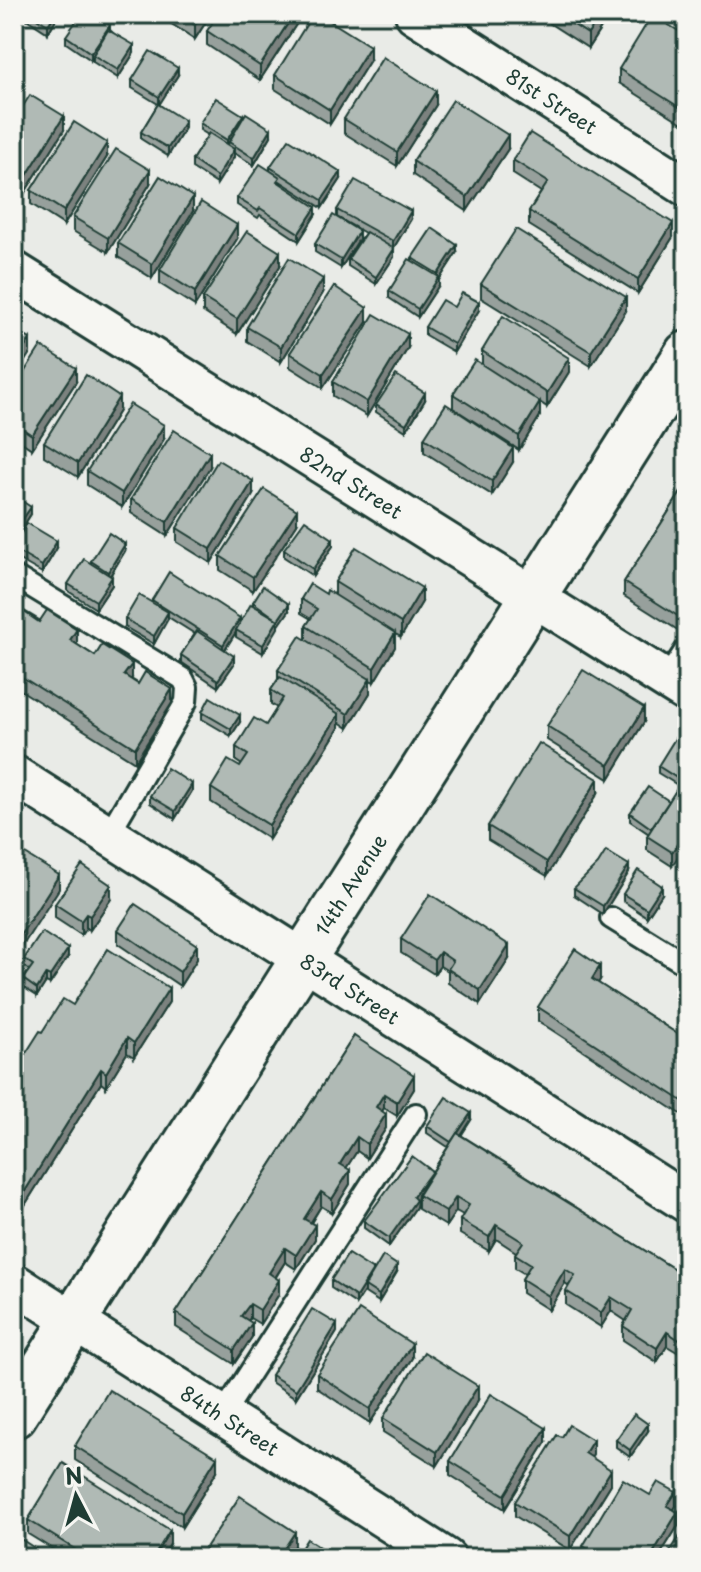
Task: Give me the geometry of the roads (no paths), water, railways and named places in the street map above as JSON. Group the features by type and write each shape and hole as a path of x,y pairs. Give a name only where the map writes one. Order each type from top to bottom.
{"main road":[{"name":"14th Avenue","path":"14,1415 687,354"}],"street":[{"name":"81st Street","path":"415,14 687,187"},
{"name":"82nd Street","path":"14,271 677,686"},
{"name":"83rd Street","path":"14,775 687,1203"},
{"name":"84th Street","path":"14,1283 446,1558"}],"lane":[{"path":"14,576 183,679 187,687 186,702 108,835"},
{"path":"677,686 687,648"},
{"path":"611,918 687,965"},
{"path":"222,1416 416,1114"}]}
